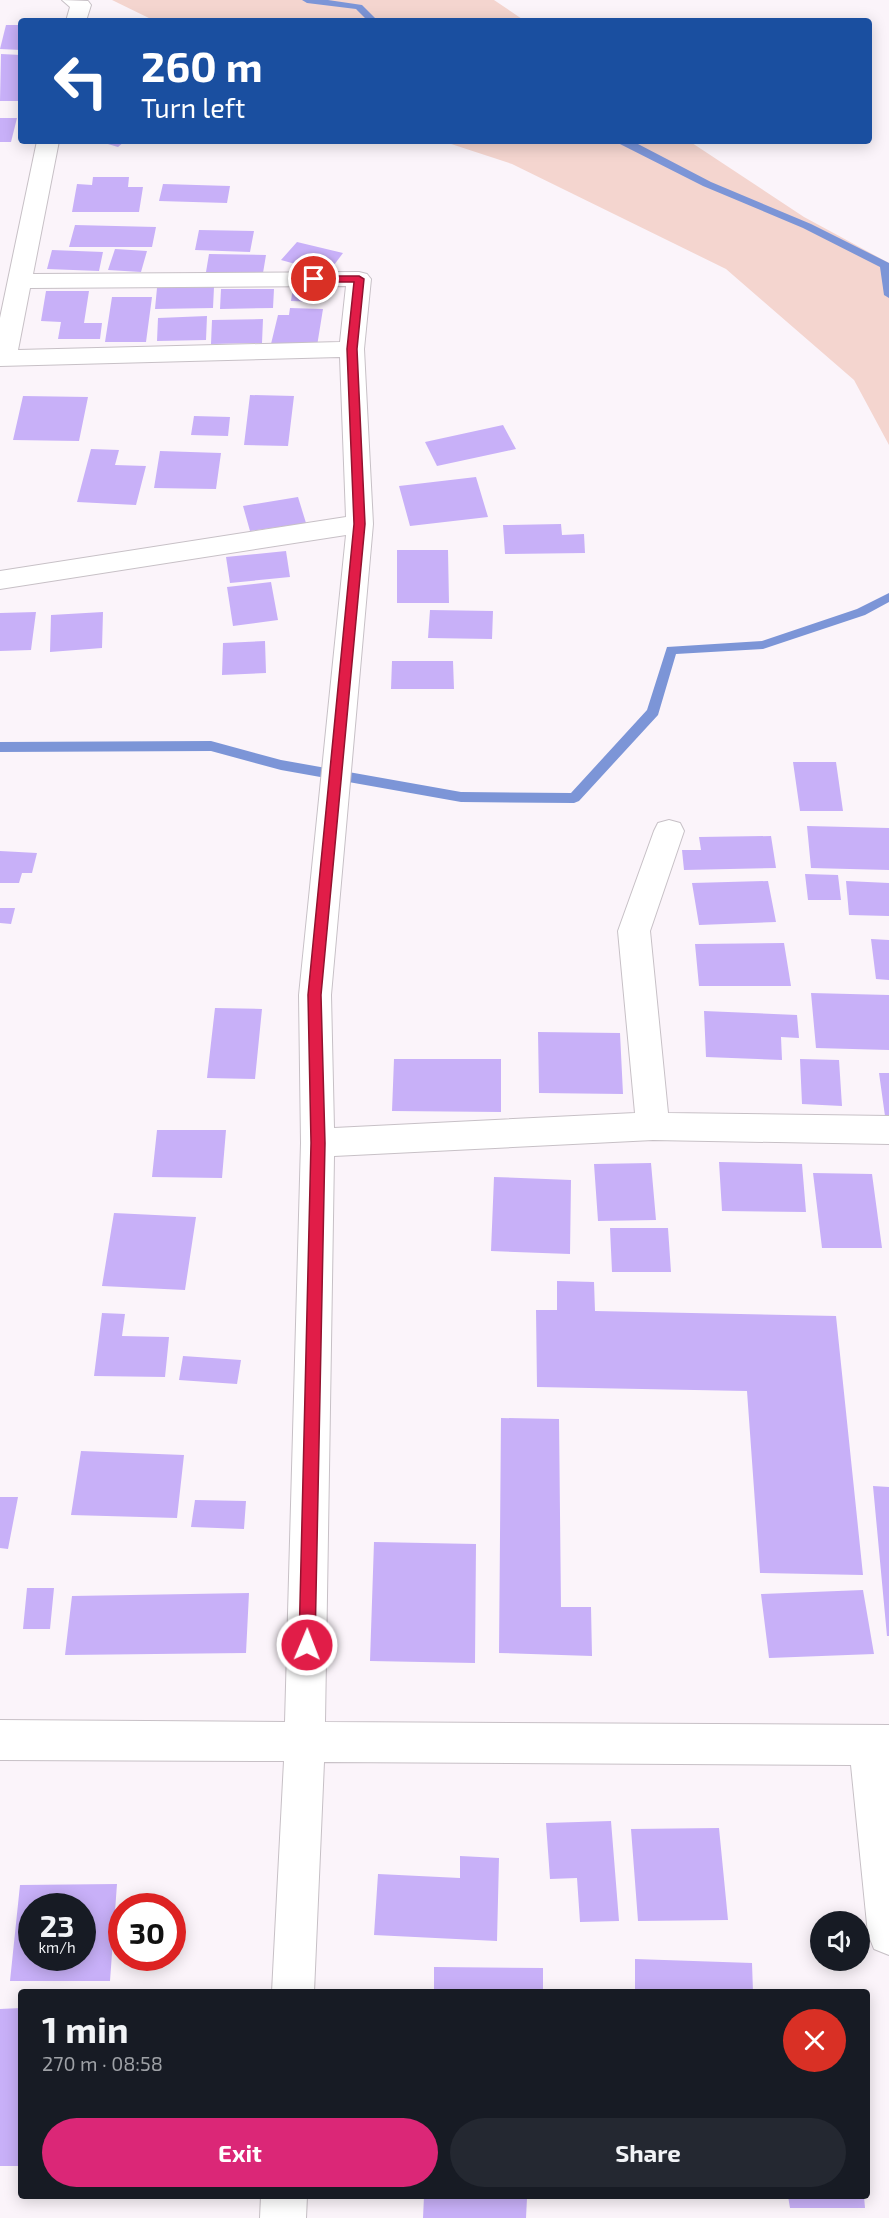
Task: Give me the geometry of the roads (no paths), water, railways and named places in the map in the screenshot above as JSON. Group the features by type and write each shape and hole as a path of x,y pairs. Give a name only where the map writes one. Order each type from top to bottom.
{"street":[{"path":"72,0 81,5 77,18"},
{"path":"47,144 2,358 352,349"},
{"path":"20,281 359,279 352,349 360,524 315,995 318,1143 305,1740 293,1989"},
{"path":"0,580 360,524"},
{"path":"653,1126 634,931 669,831"},
{"path":"318,1143 653,1126 889,1130"},
{"path":"0,1740 879,1745 889,1934"},
{"path":"283,2218 284,2199"}],"waterway":[{"path":"307,0 359,7 370,18"},
{"path":"628,144 707,184 807,226 885,265 889,295"},
{"path":"0,747 211,746 281,765 461,797 574,798 653,712 671,650 763,645 861,612 889,597"}]}
